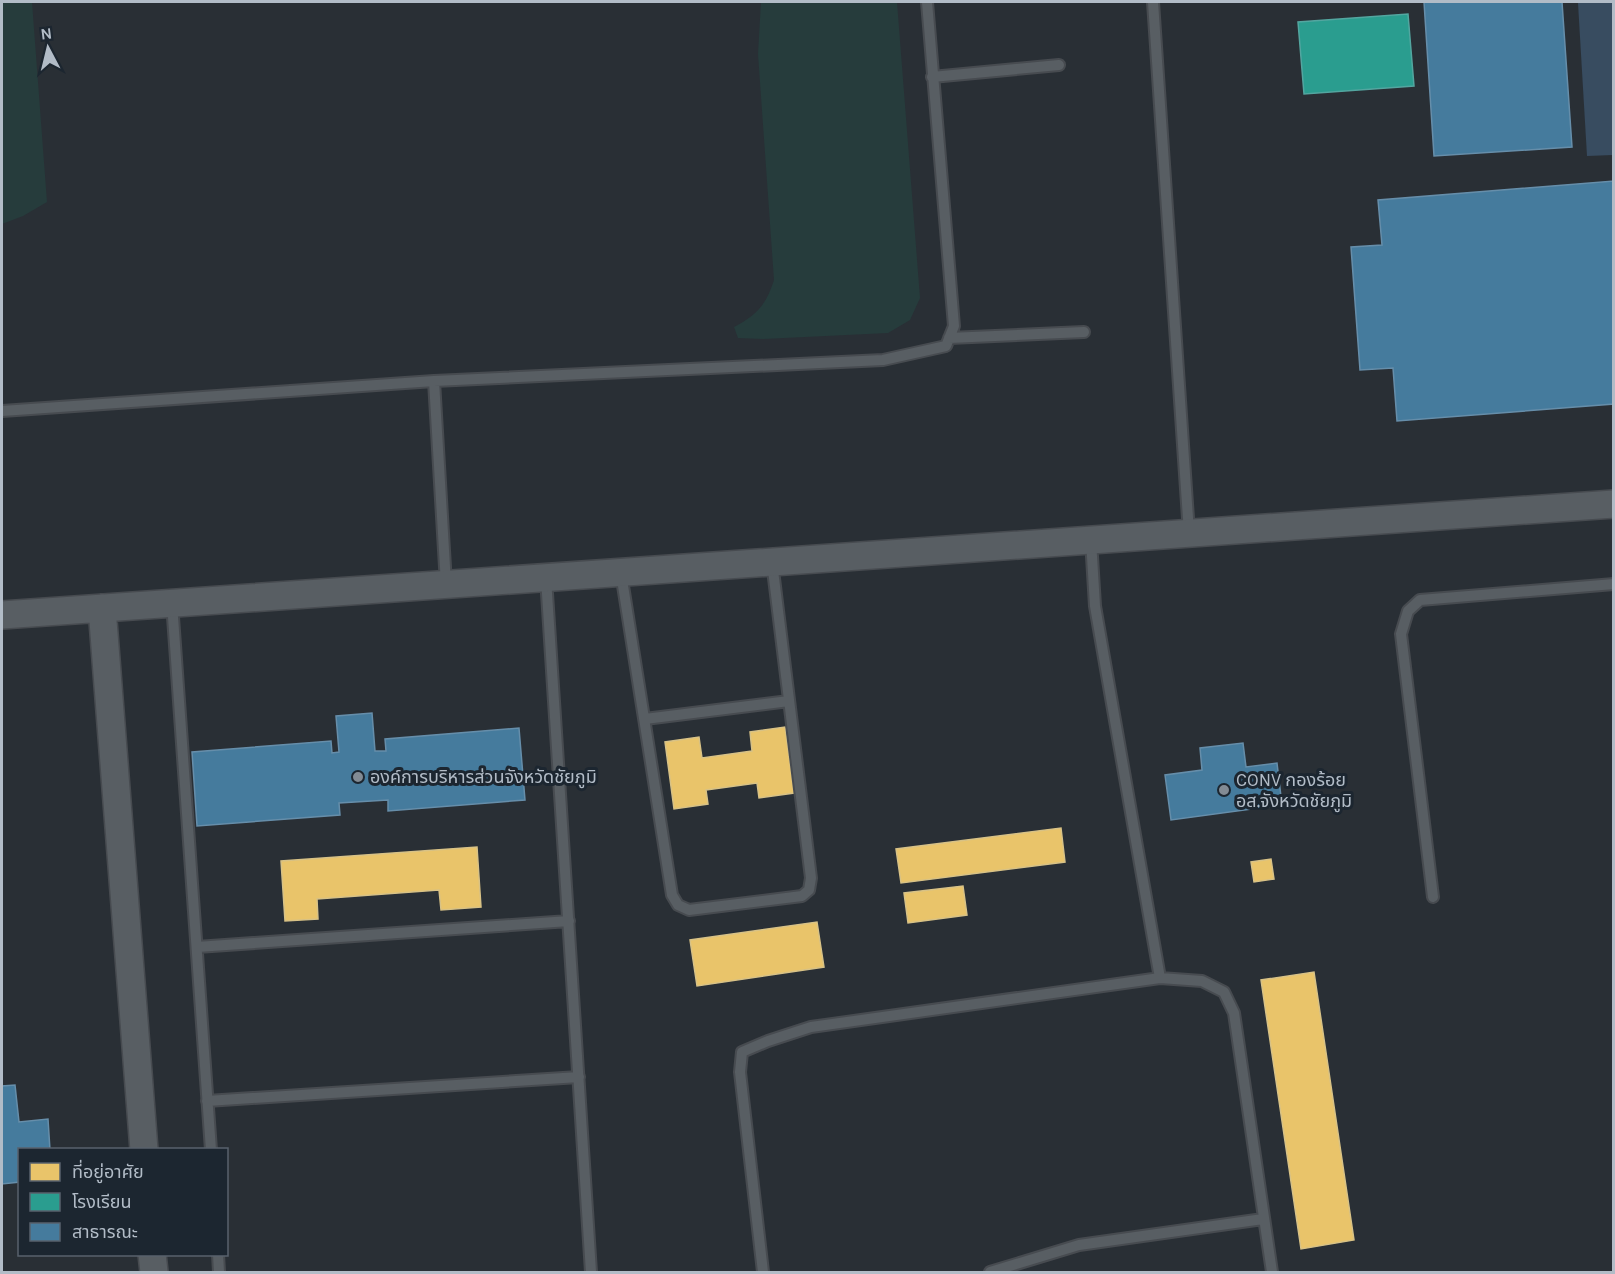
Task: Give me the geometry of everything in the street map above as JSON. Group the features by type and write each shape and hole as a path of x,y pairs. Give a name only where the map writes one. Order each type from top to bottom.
{"street":[{"path":"2,615 1614,504"},
{"path":"102,608 144,1148"},
{"path":"152,1256 154,1272"}],"lane":[{"path":"2,411 434,381 883,360 946,346 954,326 927,2"},
{"path":"1153,2 1189,533"},
{"path":"932,76 1059,65"},
{"path":"949,338 1084,332"},
{"path":"434,381 446,584"},
{"path":"1091,540 1095,606 1160,978"},
{"path":"621,572 672,895 678,905 689,910 802,896 809,890 811,878 772,562"},
{"path":"546,578 591,1272"},
{"path":"1433,897 1401,634 1408,611 1420,600 1614,584"},
{"path":"172,603 211,1148"},
{"path":"645,719 789,701"},
{"path":"196,947 569,921"},
{"path":"763,1272 740,1072 742,1052 768,1041 811,1028 1160,978 1202,981 1224,992 1234,1013 1272,1272"},
{"path":"207,1101 579,1077"},
{"path":"990,1272 1079,1245 1263,1219"},
{"path":"218,1256 219,1272"}],"green space":[{"path":"2,2 32,2 47,202 23,216 2,224"},
{"path":"761,2 897,2 920,298 910,320 888,333 763,339 738,338 734,327 760,308 774,280 758,54"}],"water":[{"path":"1614,2 1613,155 1587,156 1578,3"}],"building: ที่อยู่อาศัย":[{"path":"785,727 794,793 759,798 757,783 706,790 708,804 674,809 665,742 699,737 702,758 752,751 750,732"},
{"path":"1061,828 1065,862 901,883 896,849"},
{"path":"477,847 481,907 441,910 439,890 317,899 318,919 285,921 281,861"},
{"path":"1271,859 1274,879 1254,882 1251,862"},
{"path":"963,886 967,915 908,923 904,893"},
{"path":"817,922 824,967 697,986 690,940"},
{"path":"1314,972 1354,1240 1301,1249 1261,980"}],"building: โรงเรียน":[{"path":"1408,14 1414,86 1304,94 1298,22"}],"building: สาธารณะ":[{"path":"1424,2 1562,2 1572,147 1434,156"},
{"path":"1614,181 1614,404 1397,421 1393,368 1360,370 1351,247 1382,245 1378,200"},
{"name":"องค์การบริหารส่วนจังหวัดชัยภูมิ","path":"372,713 375,751 386,751 385,739 519,728 525,800 388,811 388,800 339,803 340,815 197,826 192,752 331,741 332,753 339,752 336,716"},
{"name":"CONV กองร้อย อส.จังหวัดชัยภูมิ","path":"1243,743 1246,767 1277,763 1282,805 1171,820 1165,775 1202,770 1200,748"},
{"path":"15,1085 19,1122 48,1119 50,1148 18,1148 18,1182 2,1184 2,1086"}],"place":[{"name":"องค์การบริหารส่วนจังหวัดชัยภูมิ","path":"358,777"},
{"name":"CONV กองร้อย อส.จังหวัดชัยภูมิ","path":"1224,790"}]}
